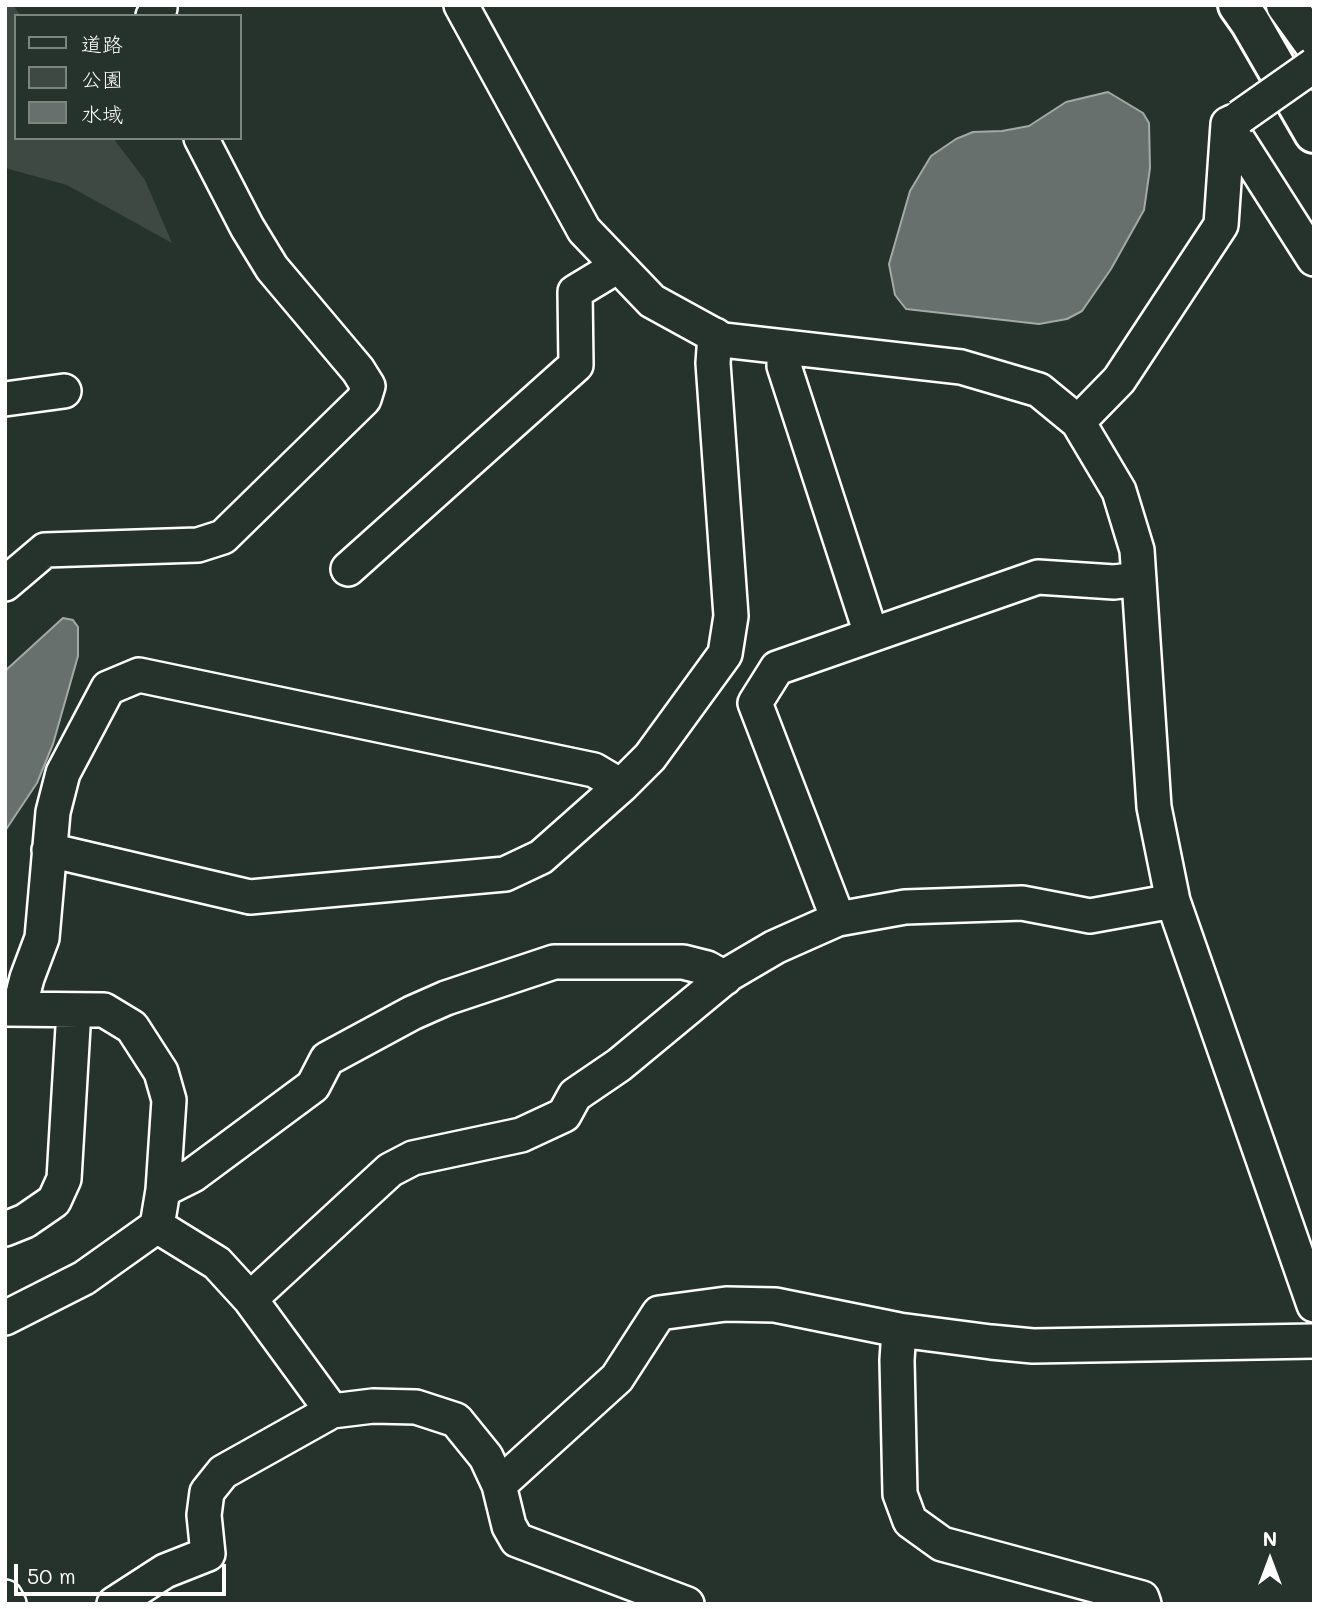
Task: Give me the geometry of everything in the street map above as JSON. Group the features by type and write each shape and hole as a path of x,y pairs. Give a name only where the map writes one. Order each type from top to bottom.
{"highway":[{"path":"1238,5 1314,133"},
{"path":"1286,5 1314,44"}],"street":[{"path":"461,5 584,230 652,301 723,340 961,367 1039,390 1078,422 1119,491 1137,550 1154,807 1173,901 1314,1305"},
{"path":"1078,422 1119,380 1221,225 1234,120 1314,65"},
{"path":"1234,120 1314,259"},
{"path":"5,584 45,550 198,545 223,537 365,399 368,386 358,370 272,268 202,140"},
{"path":"348,569 576,365 575,292 618,266"},
{"path":"49,850 250,897 505,874 541,857 650,757 725,654 731,615 713,363 715,335"},
{"path":"784,347 784,366 872,634"},
{"path":"5,399 64,391"},
{"path":"838,919 755,703 777,668 1038,577 1114,582 1139,579"},
{"path":"5,1318 84,1278 157,1226 163,1190 169,1100 161,1072 132,1027 104,1010 12,1009 42,938 52,812 63,773 108,688 139,675 594,770 621,786"},
{"path":"250,1299 390,1170 413,1158 521,1135 564,1115 575,1096 619,1065 725,978 775,947 838,919 905,907 1022,903 1090,916 1173,901"},
{"path":"163,1190 193,1175 313,1086 327,1059 412,1013 446,998 554,962 684,962 707,968 725,978"},
{"path":"5,1229 25,1221 54,1201 64,1179 74,1010"},
{"path":"157,1226 217,1263 250,1299 332,1411"},
{"path":"499,1485 617,1378 659,1313 726,1304 775,1306 899,1330 1033,1346 1314,1340"},
{"path":"899,1330 897,1360 900,1494 910,1521 942,1544 1142,1598 1144,1604"},
{"path":"114,1604 165,1571 208,1554 205,1504 208,1492 223,1472 332,1411 373,1406 416,1407 457,1420 486,1457 499,1485 509,1526 517,1540 687,1604"},
{"path":"5,1597 9,1604"}],"green space":[{"path":"5,5 13,5 20,14 14,14 14,140 115,140 145,180 172,243 67,185 5,168"}],"water":[{"path":"1108,92 1143,113 1149,123 1150,168 1144,210 1111,269 1082,311 1067,319 1039,324 906,309 895,295 889,264 910,191 931,156 956,139 973,132 1029,126 1066,102"},
{"path":"63,618 73,620 78,627 78,656 53,744 37,783 5,831 5,671"}]}
